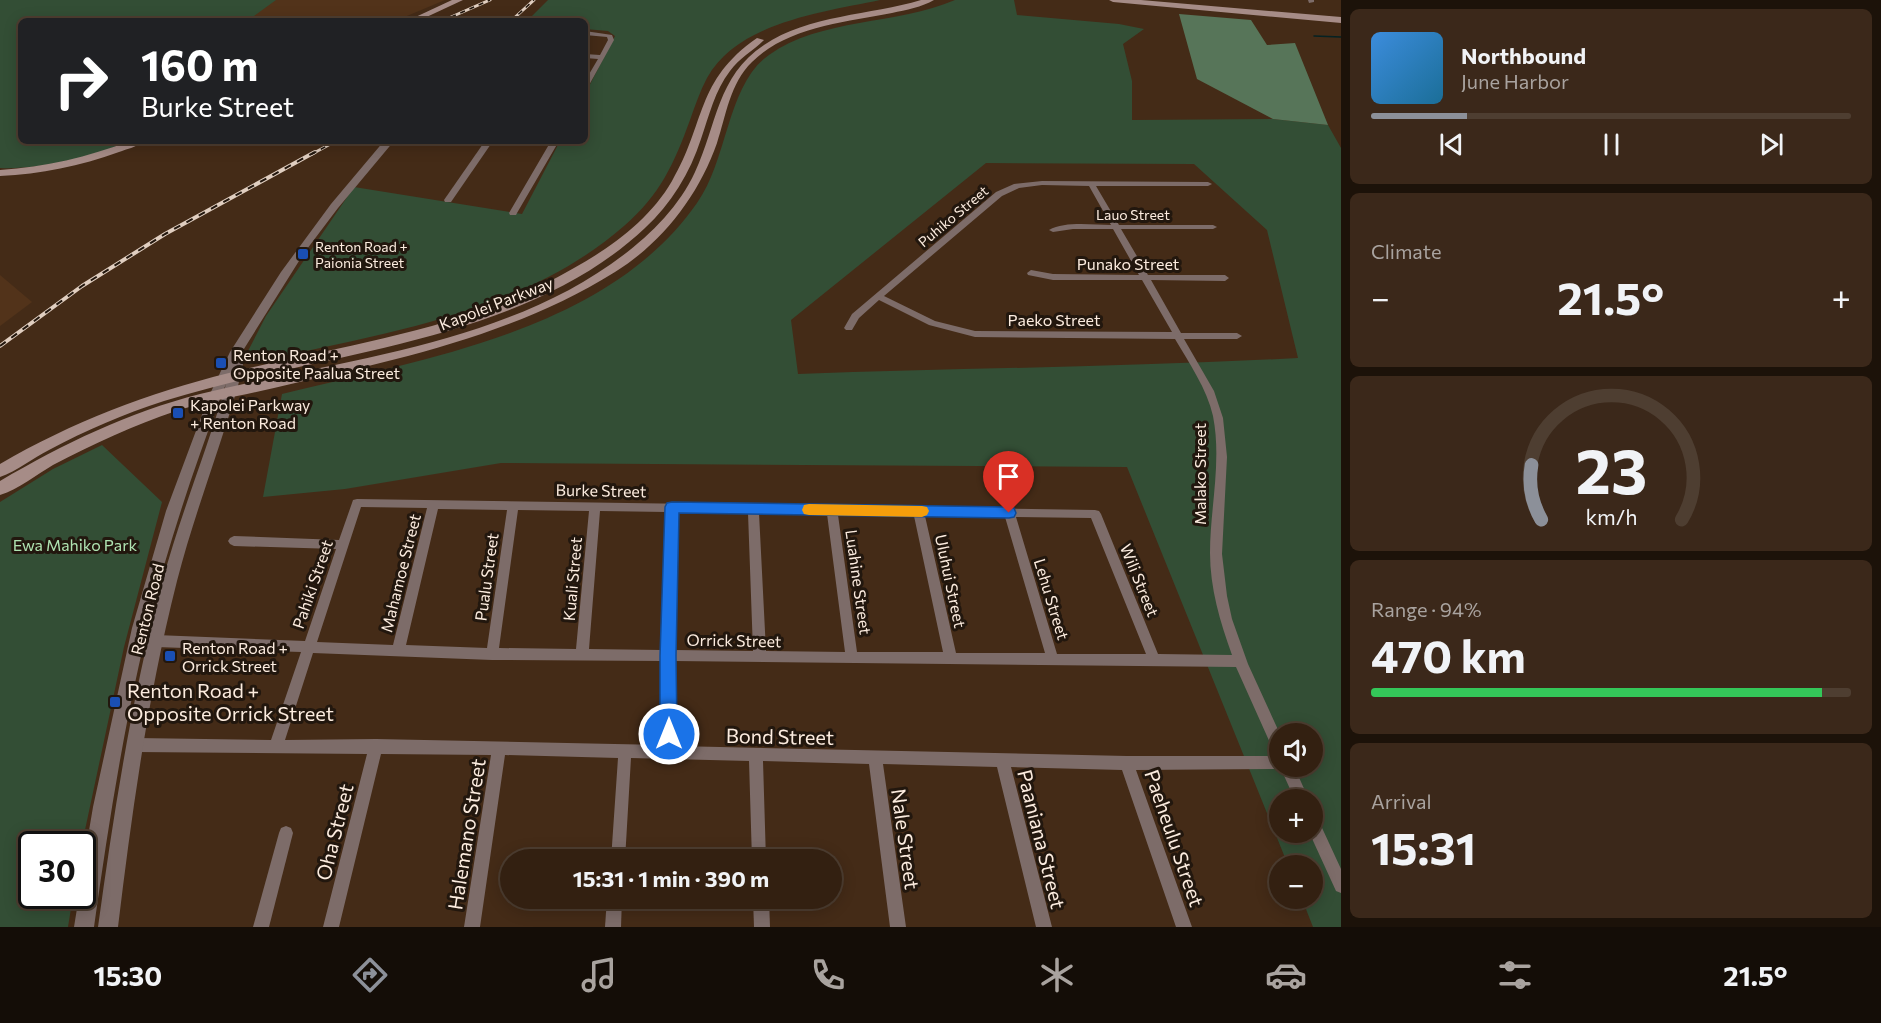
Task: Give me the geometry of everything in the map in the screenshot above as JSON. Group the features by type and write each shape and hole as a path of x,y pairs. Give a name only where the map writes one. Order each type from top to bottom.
{"main road":[{"path":"418,18 459,0"},
{"name":"Kapolei Parkway","path":"0,489 46,461 115,428 226,387 444,328 526,298 578,272 622,242 665,199 685,167 717,80 735,57 763,39 789,27 901,0"},
{"name":"Kapolei Parkway","path":"0,471 52,441 110,415 181,391 226,387 451,341 517,318 574,290 635,251 668,220 685,200 702,170 732,82 753,56 781,39 807,29 930,0"},
{"path":"1113,0 1341,20"},
{"path":"1193,0 1341,12"},
{"path":"0,173 61,166 91,159 131,144"}],"street":[{"path":"588,33 610,36 611,40 588,81"},
{"path":"588,56 601,57"},
{"name":"Renton Road","path":"108,927 136,745 156,641 183,533 205,472 219,423 229,363 293,260 338,199 386,144"},
{"path":"448,200 487,144"},
{"path":"513,213 553,144"},
{"name":"Malako Street","path":"1091,183 1207,388 1218,418 1220,455 1217,573 1225,613 1240,661 1269,725"},
{"name":"Puhiko Street","path":"849,328 855,316 1004,191 1033,184 1208,184"},
{"name":"Lauo Street","path":"1053,230 1068,227 1213,227"},
{"name":"Punako Street","path":"1031,273 1053,277 1225,278"},
{"name":"Paeko Street","path":"879,296 939,326 975,334 1237,336"},
{"name":"Renton Road","path":"84,927 111,768 135,655 166,535 204,426 226,387"},
{"path":"186,474 205,472"},
{"name":"Burke Street","path":"357,503 1095,514"},
{"name":"Pahiki Street","path":"276,745 357,503"},
{"name":"Mahamoe Street","path":"398,651 434,504"},
{"name":"Pualu Street","path":"492,654 513,505"},
{"name":"Kuali Street","path":"582,655 595,506"},
{"path":"669,753 668,656 672,507"},
{"path":"753,509 760,657"},
{"name":"Luahine Street","path":"832,510 852,658"},
{"name":"Uluhui Street","path":"918,511 951,659"},
{"name":"Lehu Street","path":"1009,513 1053,660"},
{"name":"Wili Street","path":"1095,514 1154,659"},
{"path":"234,541 343,545"},
{"name":"Orrick Street","path":"156,641 492,654 1240,661"},
{"name":"Bond Street","path":"136,745 376,746 1127,763 1269,763"},
{"name":"Oha Street","path":"331,927 376,746"},
{"name":"Halemano Street","path":"472,927 499,748"},
{"path":"619,849 625,752"},
{"path":"756,755 759,849"},
{"name":"Nale Street","path":"875,757 898,927"},
{"name":"Paaniana Street","path":"1002,759 1044,927"},
{"name":"Paeheulu Street","path":"1127,763 1184,927"},
{"path":"261,927 286,833"},
{"path":"1322,843 1341,886"},
{"path":"613,927 614,909"},
{"path":"761,909 762,927"}],"shaded area":[{"path":"37,0 445,0 402,18 18,18 20,163 0,12"},
{"path":"0,275 32,302 0,326"}],"green space":[{"path":"0,0 276,0 251,18 18,18 18,144 122,144 66,161 32,167 0,168"},
{"path":"548,0 880,0 784,22 739,44 721,59 704,83 672,165 656,190 637,214 584,257 540,281 494,301 445,318 248,364 248,351 266,316 354,187 522,214 558,144 588,144 588,88 615,36 608,31 588,29 588,18 530,18"},
{"path":"955,0 1014,0 1017,15 1119,24 1144,29 1123,44 1132,81 1132,120 1273,119 1328,125 1341,148 1341,927 1313,927 1306,909 1323,909 1323,855 1284,855 1279,843 1323,843 1323,789 1269,789 1269,818 1127,467 501,463 345,489 263,497 282,394 452,352 509,333 564,310 614,282 659,247 697,203 715,166 744,84 755,68 769,55 811,34 909,14","holes":["986,163 1194,164 1267,230 1298,358 798,374 791,320"]},
{"path":"1179,14 1251,20 1267,45 1295,43 1328,125 1273,119 1197,79"},
{"name":"Ewa Mahiko Park","path":"102,445 162,502 124,647 85,831 18,831 18,909 71,909 68,927 0,927 0,502 53,469"}],"waterway":[{"path":"1314,36 1341,37"}],"railway":[{"path":"449,18 490,0"},
{"path":"514,18 534,0"},
{"path":"312,154 330,144"},
{"path":"0,346 82,286 165,234 315,152"}],"slow traffic":[{"path":"809,510 922,511"}],"place":[{"name":"Renton Road + Paionia Street","path":"303,254"},
{"name":"Renton Road + Opposite Paalua Street","path":"221,363"},
{"name":"Kapolei Parkway + Renton Road","path":"178,413"},
{"name":"Renton Road + Orrick Street","path":"170,656"},
{"name":"Renton Road + Opposite Orrick Street","path":"115,702"}],"route":[{"path":"669,734 668,656 672,507 1009,513"}]}
